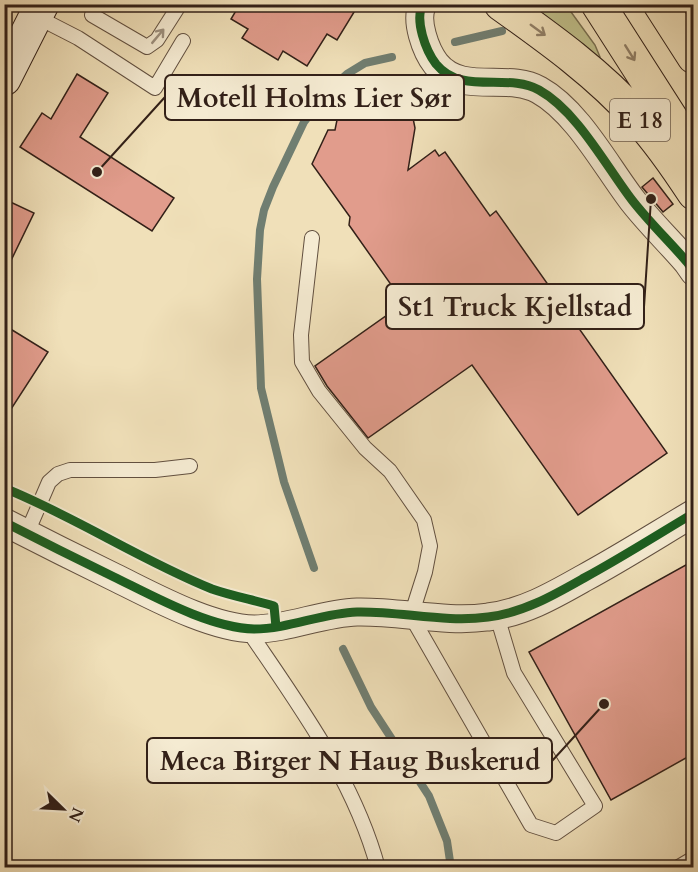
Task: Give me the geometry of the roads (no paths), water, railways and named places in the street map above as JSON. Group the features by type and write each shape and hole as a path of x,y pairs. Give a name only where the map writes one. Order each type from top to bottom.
{"highway":[{"name":"E 18","path":"501,4 573,58 619,98 657,140 693,193"},
{"name":"E 18","path":"598,4 693,154"},
{"path":"660,4 693,57"},
{"path":"685,4 693,15"}],"main road":[{"path":"4,79 40,11"}],"street":[{"path":"423,4 420,8 424,44 436,65 456,79 468,82 514,83 537,88 556,102 583,131 633,201 687,262 693,272"},
{"path":"16,527 187,611 252,629 283,627 354,612 411,616 485,618 497,616 544,601 693,513"}],"lane":[{"path":"92,15 147,47 157,40 180,4"},
{"path":"40,11 155,88 183,41"},
{"path":"312,238 301,335 302,362 319,392 365,448 390,471 424,520 430,546 425,572 411,616 531,825 556,833 595,806 514,673 497,616"},
{"path":"16,527 49,482 58,474 70,470 155,470 190,466"},
{"path":"252,629 254,639 297,701 345,782 370,836 378,867"},
{"path":"677,867 693,858"}],"waterway":[{"path":"455,42 502,31"},
{"path":"314,568 284,482 261,388 257,279 260,230 264,210 273,187 304,122 328,91 347,74 365,63 392,57"},
{"path":"343,649 371,707 429,796 447,841 451,868"}],"place":[{"name":"Motell Holms Lier Sør","path":"97,172"},
{"name":"St1 Truck Kjellstad","path":"651,199"},
{"name":"Meca Birger N Haug Buskerud","path":"604,704"}]}
